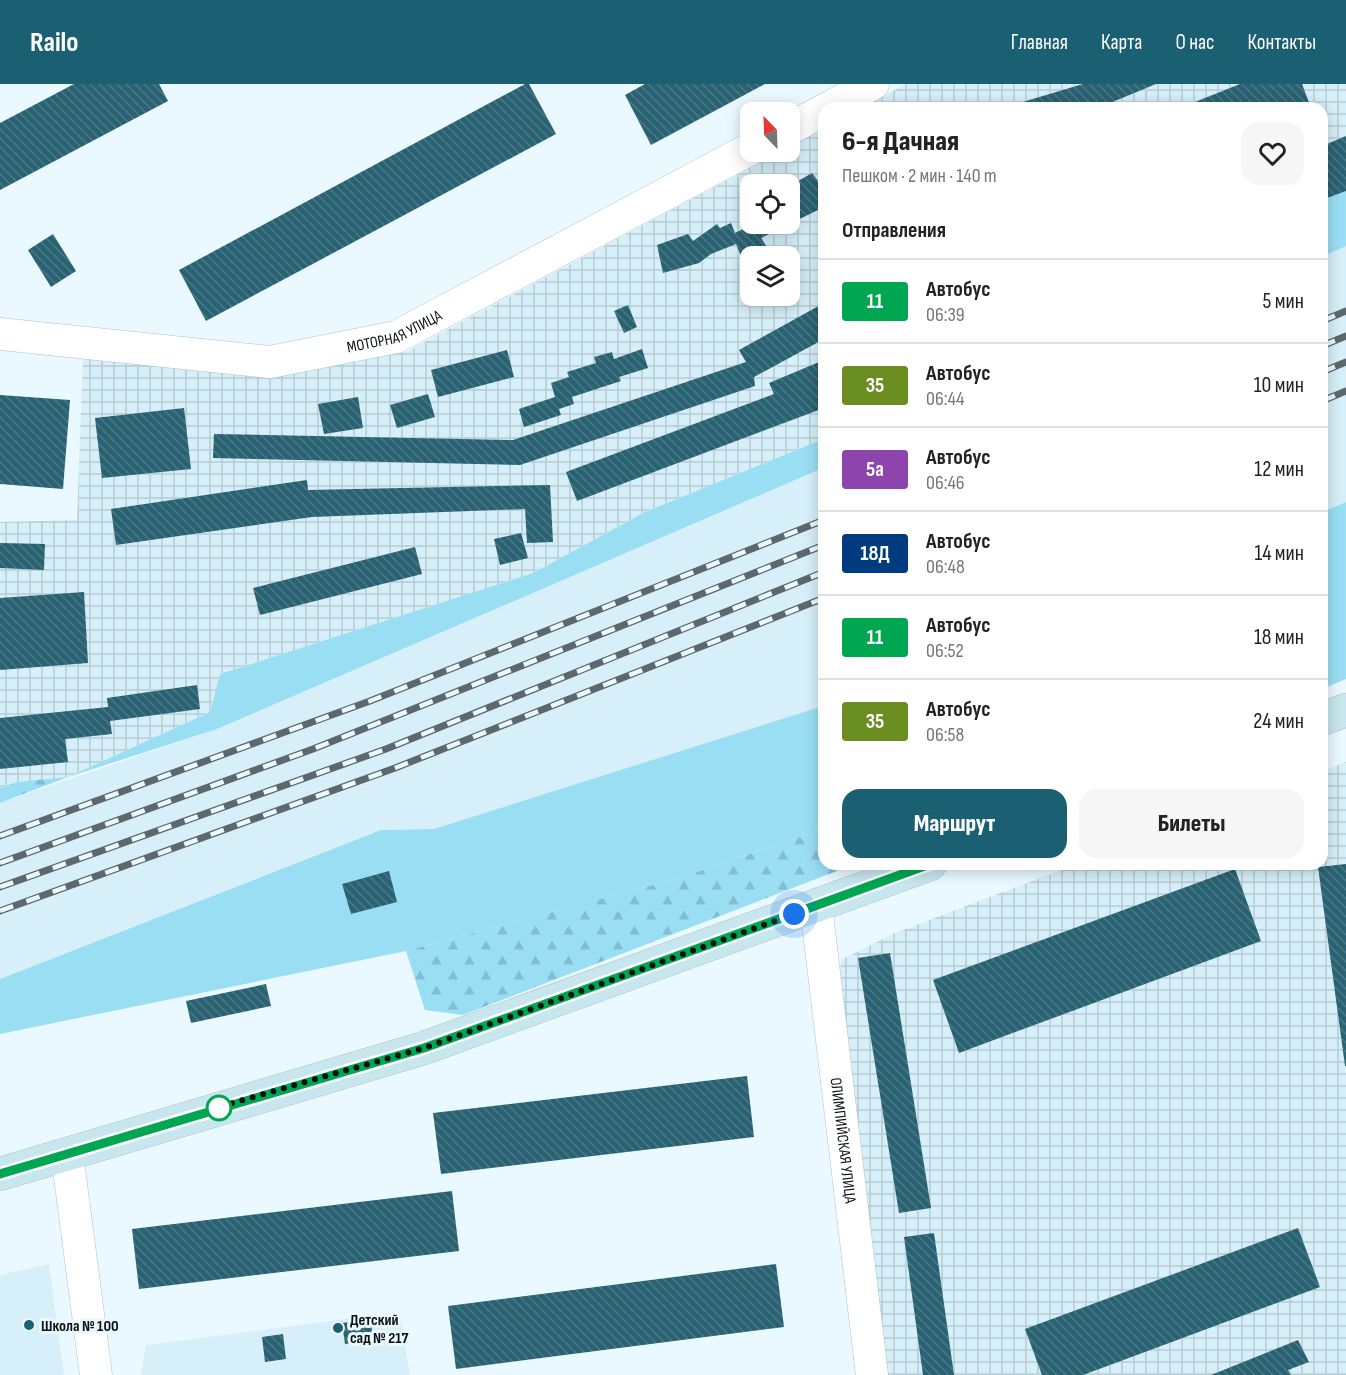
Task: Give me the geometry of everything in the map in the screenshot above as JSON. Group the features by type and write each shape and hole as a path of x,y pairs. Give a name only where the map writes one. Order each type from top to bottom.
{"main road":[{"path":"1328,717 1346,710"},
{"path":"0,1174 424,1048 914,870"}],"street":[{"path":"839,102 873,84"},
{"path":"800,123 818,113"},
{"name":"МОТОРНАЯ УЛИЦА","path":"0,334 270,362 396,337 740,154"},
{"name":"ОЛИМПИЙСКАЯ УЛИЦА","path":"816,906 872,1375"},
{"path":"67,1154 96,1375"}],"shaded area":[{"path":"906,84 1346,84 1346,191 1328,198 1328,102 872,102"},
{"path":"818,131 818,441 645,512 533,573 220,674 210,712 68,777 17,782 0,788 0,522 77,520 83,357 276,372 406,352 761,162 800,162 800,141"},
{"path":"1346,246 1346,502 1328,510 1328,254"},
{"path":"818,470 818,708 434,829 380,830 0,979 0,803 217,729"},
{"path":"1346,762 1346,1375 885,1375 838,994 841,960 895,933 1061,870 1328,870 1328,769"},
{"name":"Школа № 100","path":"49,1264 64,1375 0,1375 0,1275"},
{"name":"Детский сад № 217","path":"400,1312 410,1375 141,1375 146,1345"}],"green space":[{"path":"1346,191 1346,246 1328,254 1328,198"},
{"path":"818,441 818,470 217,729 68,777 210,712 220,674 533,573 645,512"},
{"path":"1346,502 1346,679 1328,687 1328,510"},
{"path":"818,708 818,831 682,877 406,951 0,1034 0,979 381,830 434,829"},
{"path":"68,777 0,803 0,788 17,782"},
{"path":"818,831 818,870 839,870 463,1015 425,1010 406,951 682,877"}],"building":[{"path":"74,84 159,84 168,101 0,190 0,123"},
{"path":"525,84 529,84 556,134 206,321 179,270"},
{"path":"645,84 765,84 651,145 625,95"},
{"path":"1083,84 1156,84 1112,102 1023,102"},
{"path":"1240,84 1302,84 1309,102 1195,102"},
{"path":"1346,136 1346,191 1328,198 1328,144"},
{"path":"812,173 818,181 818,210 800,219 800,180"},
{"path":"731,223 735,233 740,230 740,234 769,234 761,238 766,246 740,246 740,254 736,244 711,254 699,263 663,273 657,245 688,234 693,241 717,224 720,228"},
{"path":"53,234 76,271 51,287 28,250"},
{"path":"628,305 637,327 624,333 614,311"},
{"path":"818,306 818,342 754,377 755,386 520,465 213,458 214,434 513,440 746,362 739,350"},
{"path":"642,349 648,368 619,377 621,381 572,397 574,404 559,409 561,415 524,427 519,409 555,397 551,383 569,377 567,372 596,363 594,357 612,352 614,359"},
{"path":"507,350 514,377 438,397 431,370"},
{"path":"818,363 818,410 577,501 566,472 774,394 769,383"},
{"path":"428,394 435,417 397,428 390,405"},
{"path":"0,395 70,400 63,489 0,484"},
{"path":"358,397 363,428 324,434 318,404"},
{"path":"184,408 191,469 102,478 95,418"},
{"path":"307,480 308,490 550,485 553,542 527,543 525,509 312,517 116,545 111,509"},
{"path":"521,533 528,558 500,565 494,539"},
{"path":"0,543 45,544 44,570 0,568"},
{"path":"415,547 422,574 260,615 253,588"},
{"path":"84,592 88,663 0,670 0,598"},
{"path":"197,685 200,709 110,721 112,734 65,739 68,762 0,769 0,718 108,707 107,698"},
{"path":"1346,864 1346,1066 1318,870 1328,870 1328,866"},
{"path":"1232,870 1235,870 1261,941 959,1053 933,980"},
{"path":"389,871 397,902 351,914 342,884"},
{"path":"890,953 931,1208 899,1213 858,958"},
{"path":"266,984 271,1006 191,1023 186,1001"},
{"path":"747,1076 754,1137 441,1174 433,1113"},
{"path":"452,1191 459,1251 139,1289 132,1229"},
{"path":"1298,1228 1320,1287 1083,1375 1042,1375 1025,1329"},
{"path":"934,1233 954,1375 923,1375 904,1237"},
{"path":"776,1264 784,1327 456,1369 448,1306"},
{"path":"370,1319 374,1340 345,1344 342,1323"},
{"path":"283,1334 286,1359 265,1362 262,1337"},
{"path":"1298,1340 1309,1362 1288,1370 1291,1375 1211,1375"}],"railway":[{"path":"1328,318 1346,311"},
{"path":"1328,344 1346,336"},
{"path":"1328,370 1346,362"},
{"path":"1328,398 1346,391"},
{"path":"0,836 370,701 818,522"},
{"path":"0,863 313,749 818,547"},
{"path":"0,887 386,749 818,574"},
{"path":"0,911 395,768 818,600"}],"bus line":[{"name":"11","path":"0,1174 215,1108 424,1048 914,870"}],"place":[{"name":"Школа № 100","path":"29,1325"},
{"name":"Детский сад № 217","path":"338,1328"}],"route":[{"path":"219,1108 215,1108 424,1048 794,914"}]}
